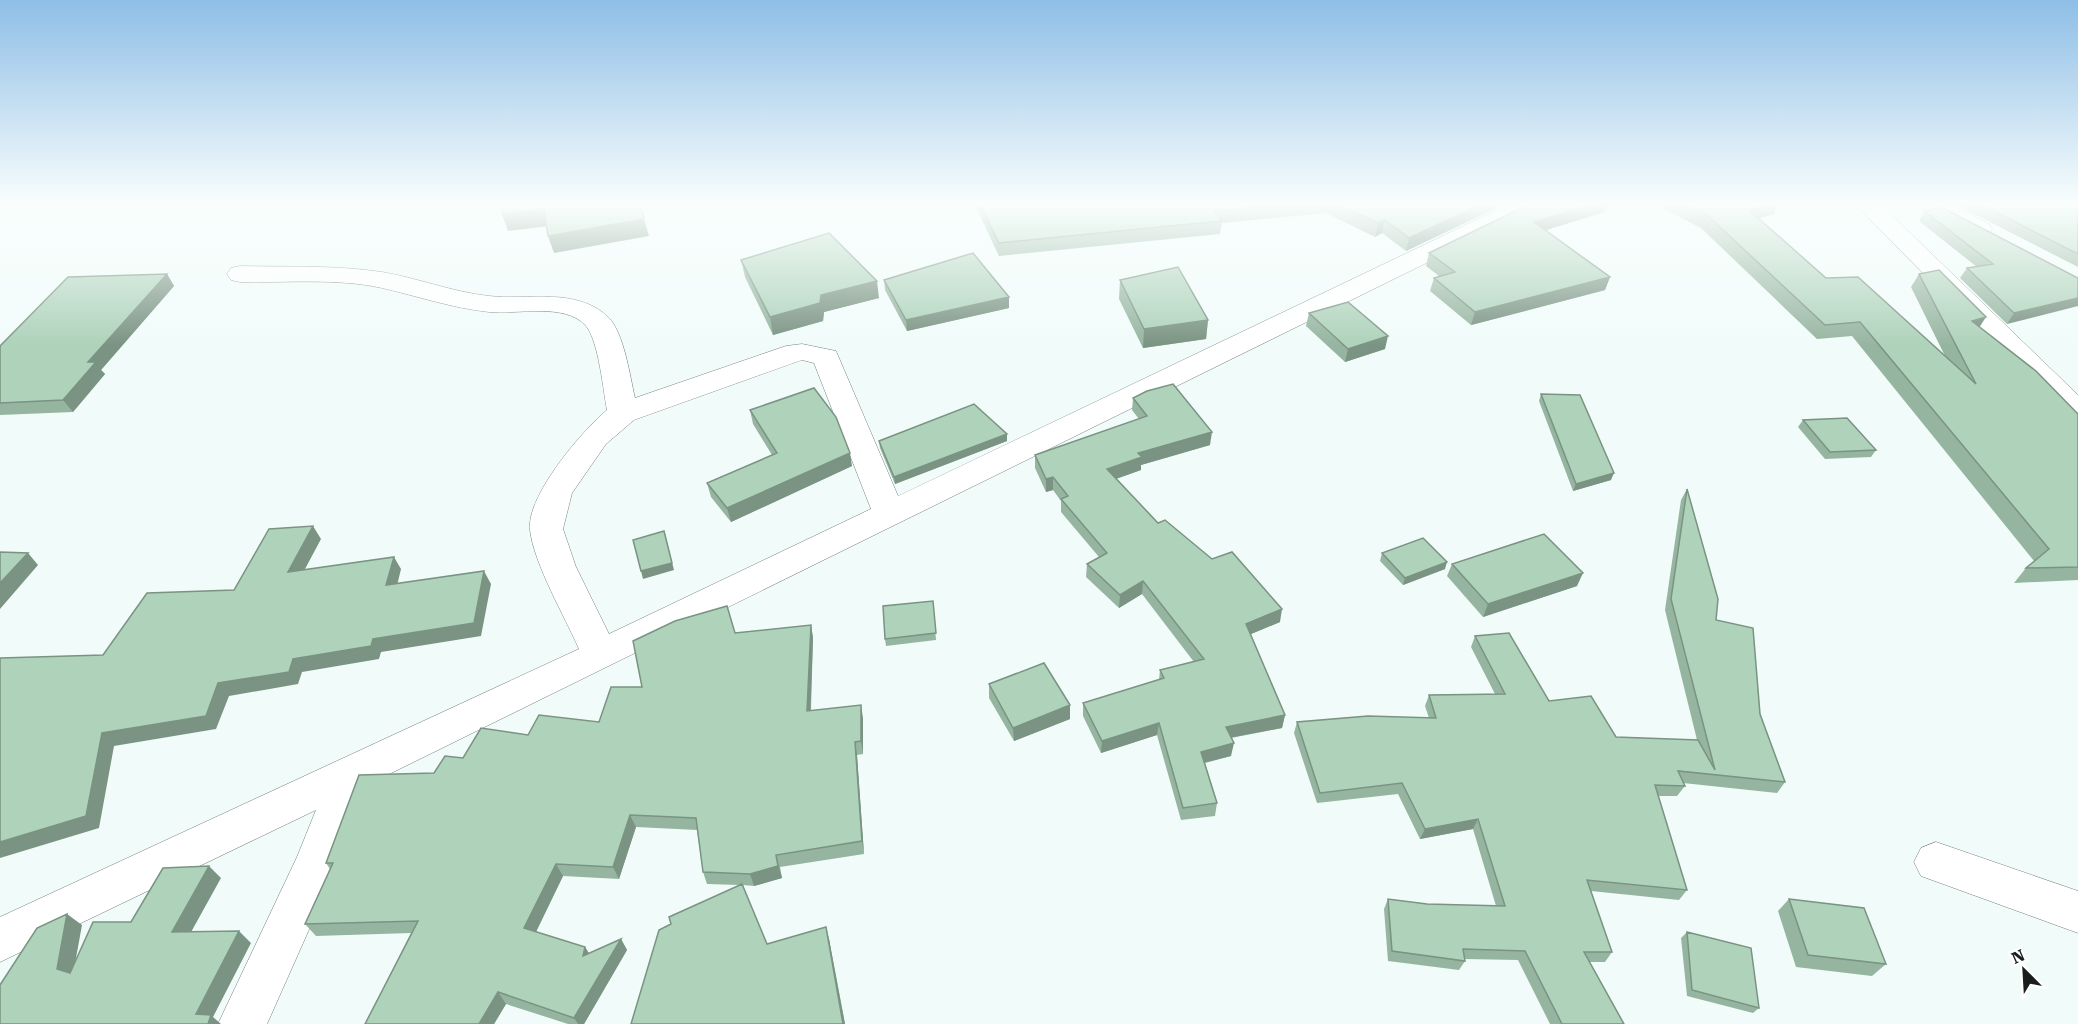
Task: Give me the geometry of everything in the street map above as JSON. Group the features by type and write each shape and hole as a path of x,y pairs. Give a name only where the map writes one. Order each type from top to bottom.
{"street":[{"path":"0,940 601,655 1432,251"},
{"path":"1914,251 2078,412"},
{"path":"240,274 347,276 383,280 424,292 489,304 560,304 584,312 599,323 609,348 623,413"},
{"path":"601,655 559,567 546,529 556,492 581,454 595,437 623,413 786,355 802,352 826,357 889,514"},
{"path":"242,1024 317,862 351,773"},
{"path":"1936,862 2078,912"}],"building":[{"path":"771,251 847,251 877,281 821,295 820,303 770,317 741,260"},
{"path":"1434,251 1574,251 1610,277 1475,312 1434,278 1455,272 1429,253"},
{"path":"1745,251 1795,251 1826,278 1858,277 1976,384 1919,274 1939,270 1986,317 1972,321 2036,371 2078,414 2078,567 2026,568 2049,549 1860,322 1825,325"},
{"path":"1976,251 2025,251 2078,278 2078,298 2014,313 1967,268 1993,264"},
{"path":"973,253 1009,297 906,320 884,280"},
{"path":"1178,267 1208,320 1144,329 1120,280"},
{"path":"167,274 88,362 96,362 63,400 0,403 0,346 68,277"},
{"path":"1348,302 1388,336 1348,349 1309,313"},
{"path":"1173,384 1212,432 1138,453 1142,457 1107,469 1158,523 1165,520 1212,559 1232,552 1282,609 1246,624 1285,715 1226,727 1234,743 1201,752 1217,803 1183,808 1159,723 1102,741 1083,703 1164,678 1160,670 1204,659 1143,581 1120,595 1087,564 1107,553 1061,499 1068,496 1053,477 1046,479 1035,455 1147,416 1133,398 1147,391"},
{"path":"814,388 836,417 850,453 727,508 707,483 777,453 750,410"},
{"path":"1541,394 1580,395 1614,473 1576,484"},
{"path":"974,404 1007,434 894,477 879,441"},
{"path":"1847,418 1876,450 1830,452 1803,420"},
{"path":"1687,489 1718,599 1716,620 1753,628 1760,714 1785,782 1678,771 1685,786 1655,785 1687,890 1587,880 1612,952 1584,952 1624,1024 1562,1024 1525,951 1463,949 1465,961 1392,951 1388,899 1427,904 1505,906 1478,819 1425,829 1402,783 1320,793 1297,722 1368,716 1436,718 1429,695 1505,694 1475,636 1509,633 1549,701 1591,696 1616,737 1698,740 1715,770 1671,599"},
{"path":"313,526 288,572 394,557 386,585 484,571 474,623 373,639 371,646 293,659 289,672 218,683 206,716 102,733 86,816 0,842 0,658 103,655 147,593 234,590 269,529"},
{"path":"664,531 672,563 641,571 633,540"},
{"path":"1544,534 1583,573 1488,604 1452,564"},
{"path":"1423,538 1447,562 1405,578 1382,553"},
{"path":"0,552 28,553 0,583"},
{"path":"933,601 936,633 885,639 883,606"},
{"path":"727,606 735,633 811,625 807,711 861,705 861,741 855,742 862,841 776,855 778,866 750,874 703,872 696,818 630,815 613,867 556,864 524,928 585,947 583,956 621,939 574,1018 498,992 479,1024 365,1024 418,921 305,924 333,863 326,863 359,775 434,773 445,756 463,758 481,728 528,735 539,715 599,722 611,687 642,687 633,641 675,621"},
{"path":"1044,663 1070,705 1013,728 989,684"},
{"path":"209,866 172,932 239,931 196,1014 211,1015 208,1024 0,1024 0,985 37,928 67,914 57,969 70,973 93,922 131,922 163,868"},
{"path":"742,884 767,944 826,927 843,1024 631,1024 659,930 671,924 669,917"},
{"path":"1789,899 1864,908 1886,964 1808,955"},
{"path":"1687,932 1751,948 1759,1008 1692,990"}]}
